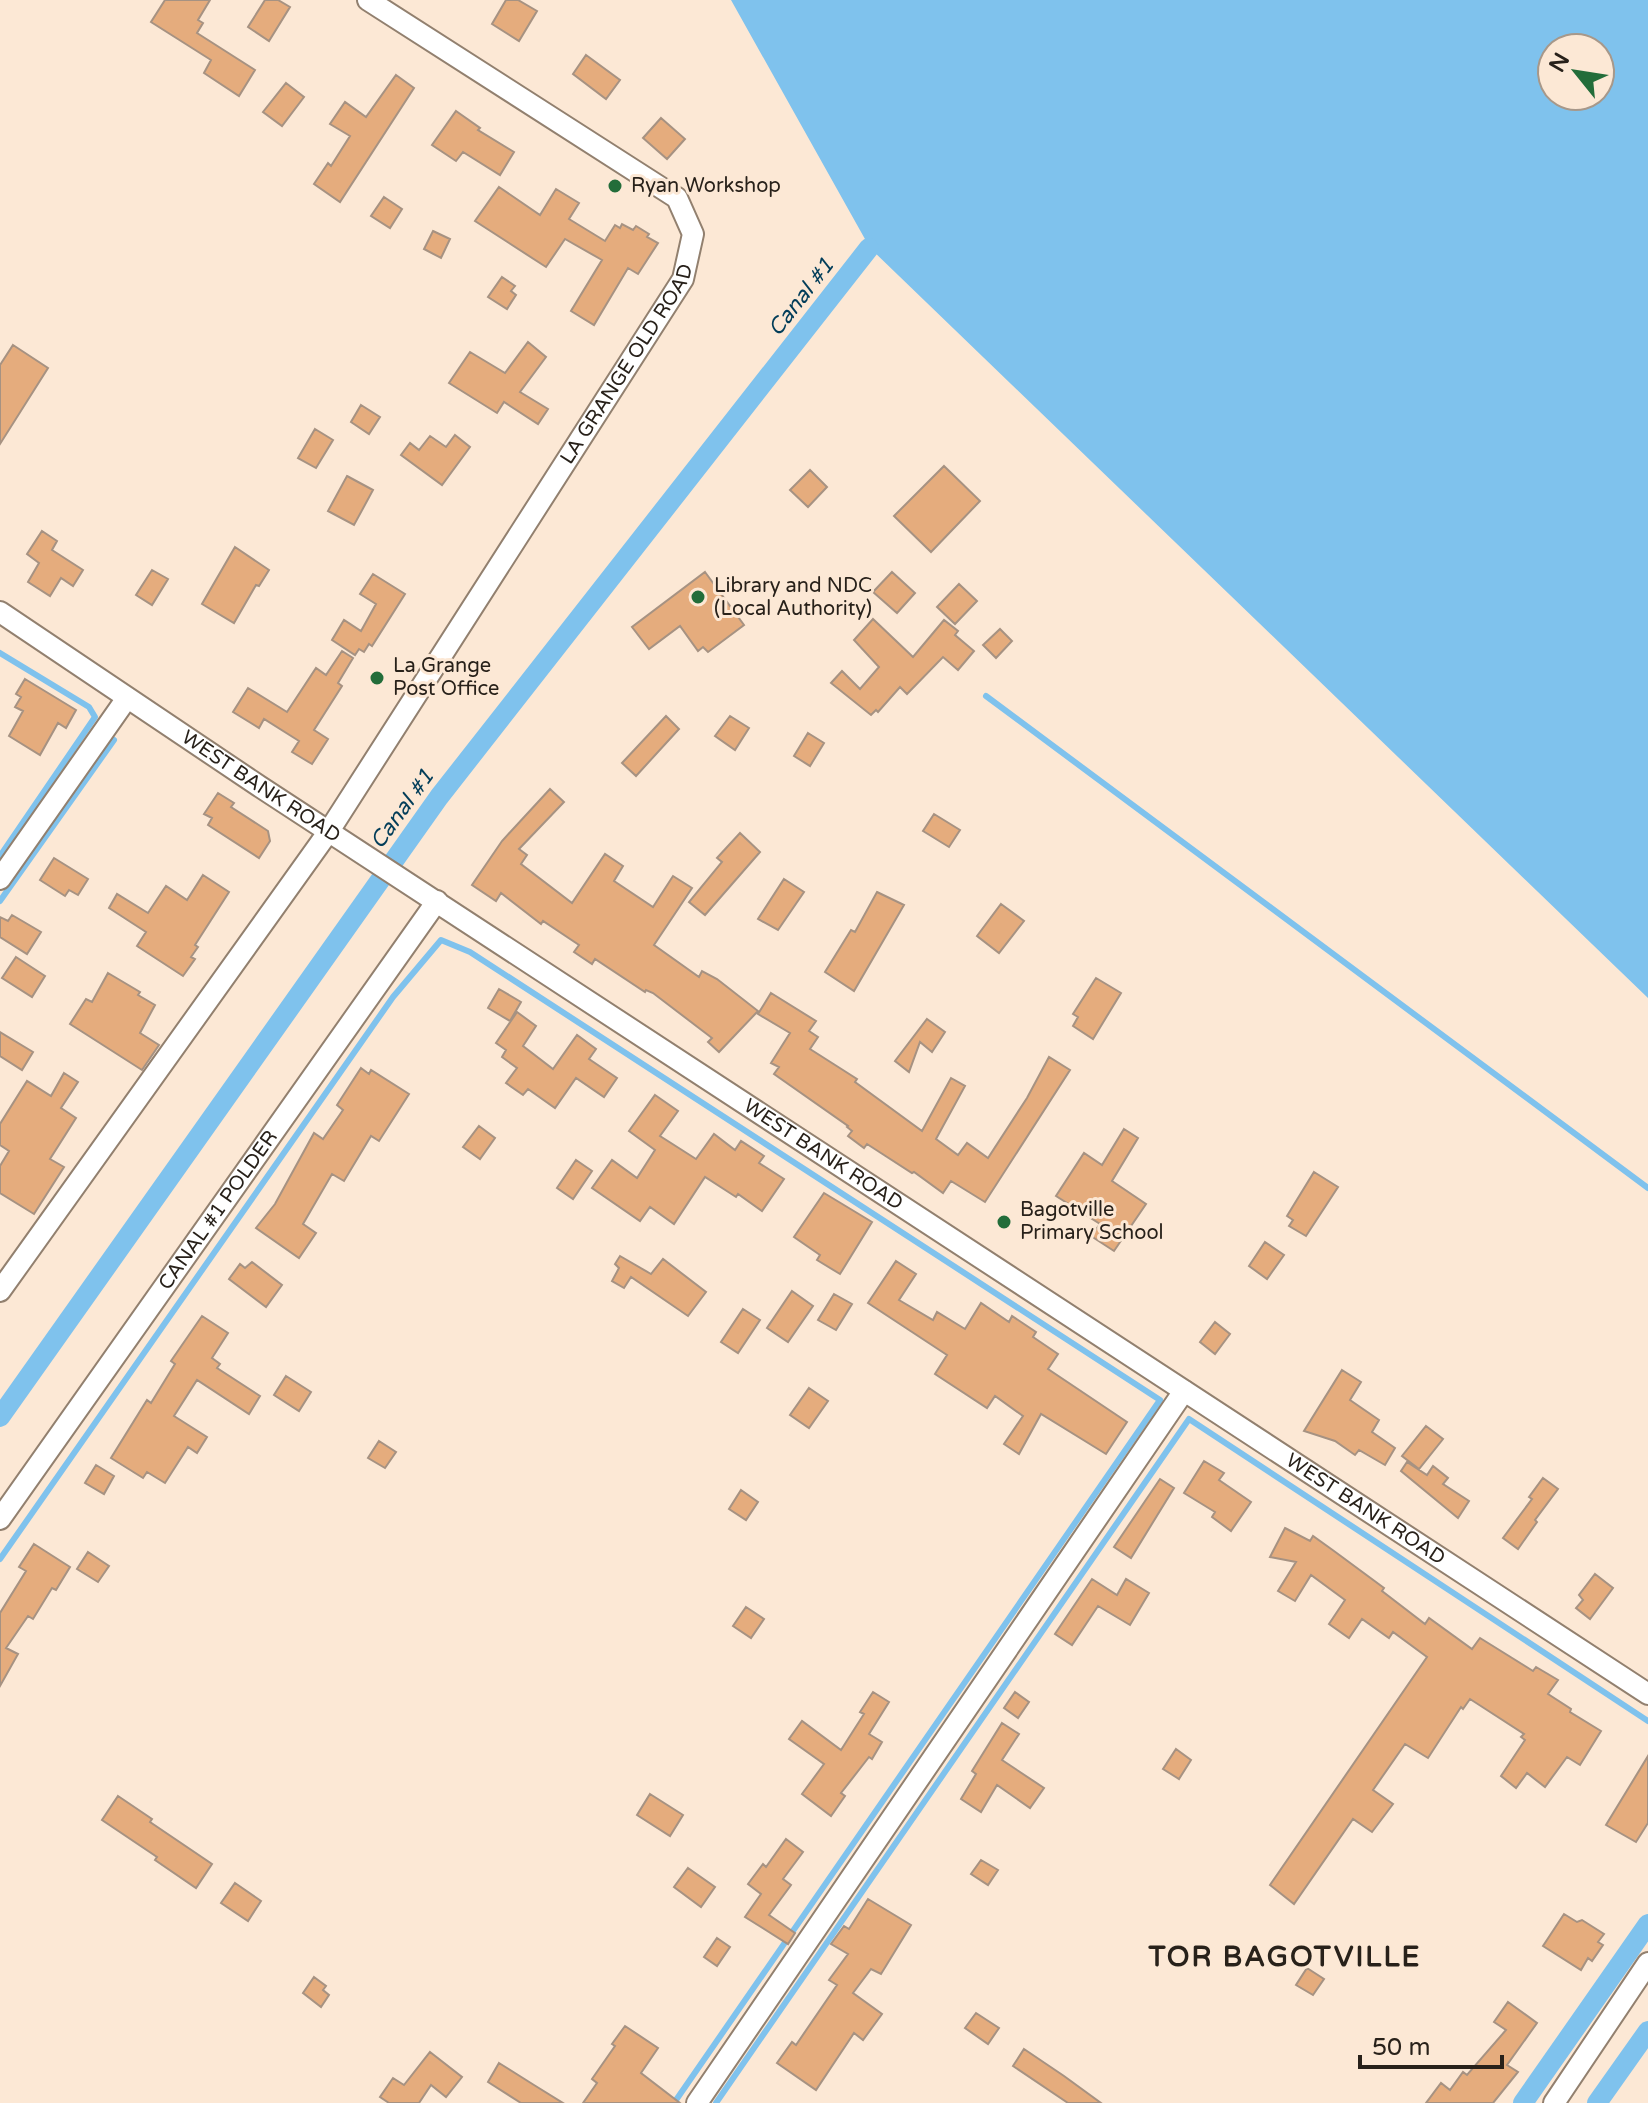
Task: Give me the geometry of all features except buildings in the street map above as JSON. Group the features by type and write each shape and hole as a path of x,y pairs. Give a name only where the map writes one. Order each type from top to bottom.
{"street":[{"name":"LA GRANGE OLD ROAD","path":"0,1291 338,837 683,279 693,234 677,198 368,0"},
{"name":"WEST BANK ROAD","path":"0,612 338,837 1648,1694"},
{"path":"0,879 127,698"},
{"name":"CANAL #1 POLDER","path":"0,1519 437,901"},
{"path":"697,2103 1184,1391"},
{"path":"1554,2103 1648,1963"}],"water":[{"path":"731,0 1648,0 1648,998 870,248"}],"waterway":[{"name":"Canal #1","path":"0,1417 439,797 869,248"},
{"path":"0,653 89,707 95,717 0,856"},
{"path":"986,696 1648,1188"},
{"path":"0,901 114,740"},
{"path":"0,1559 393,997 441,940 470,952 1160,1400 674,2103"},
{"path":"716,2103 1189,1419 1648,1721"},
{"path":"1523,2103 1648,1924"},
{"path":"1597,2103 1648,2031"}],"place":[{"name":"Ryan Workshop","path":"615,186"},
{"name":"Library and NDC (Local Authority)","path":"698,597"},
{"name":"La Grange Post Office","path":"377,678"},
{"name":"Bagotville Primary School","path":"1004,1222"}],"district":[{"name":"TOR BAGOTVILLE","path":"1285,1957"}]}
